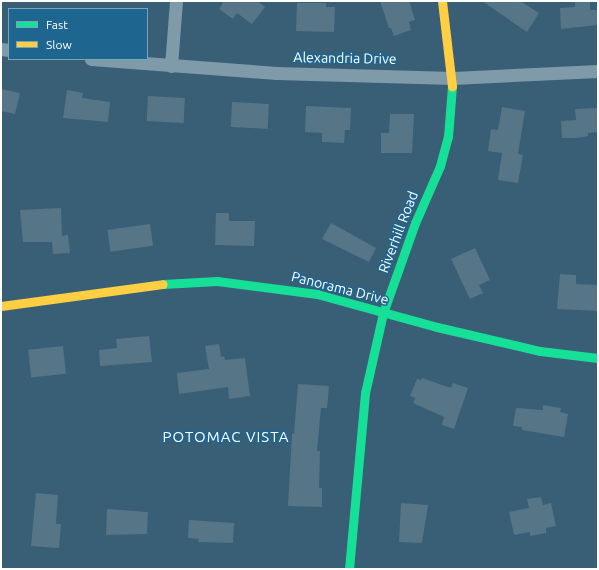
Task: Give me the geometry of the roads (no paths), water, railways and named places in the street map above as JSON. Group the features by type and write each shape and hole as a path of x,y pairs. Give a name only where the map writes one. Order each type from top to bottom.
{"street":[{"path":"171,66 176,1"},
{"name":"Riverhill Road","path":"349,569 365,394 383,312 414,223 440,166 449,130 453,78 442,1"},
{"name":"Alexandria Drive","path":"102,60 276,73 453,78 489,74 598,71"},
{"name":"Panorama Drive","path":"1,306 176,282 217,281 295,289 532,349 598,358"}],"district":[{"name":"POTOMAC VISTA","path":"226,437"}]}
